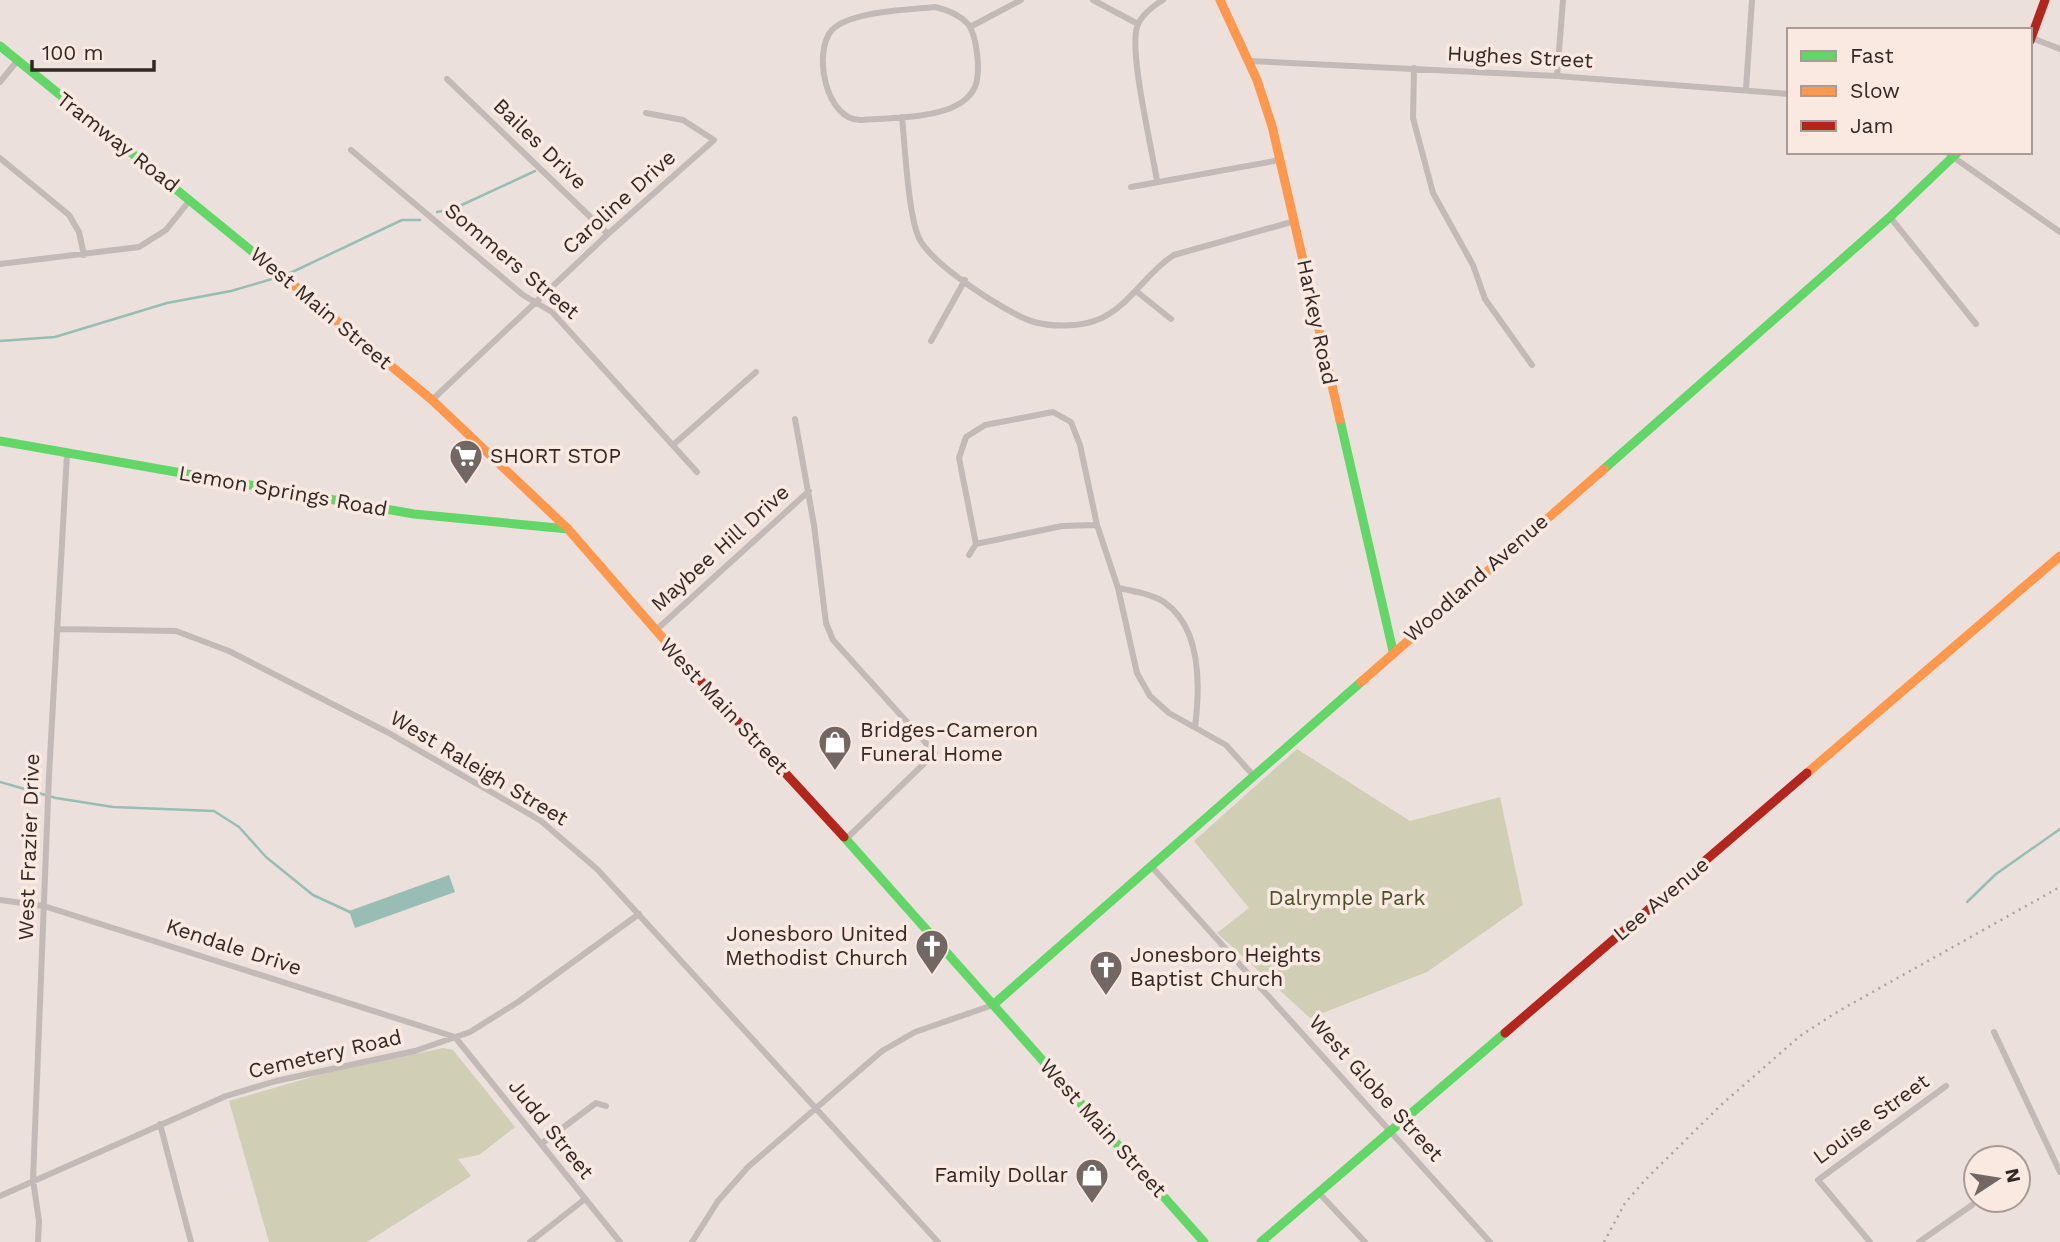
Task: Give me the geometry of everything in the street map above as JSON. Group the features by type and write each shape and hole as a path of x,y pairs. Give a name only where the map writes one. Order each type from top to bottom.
{"street":[{"path":"970,27 1021,0"},
{"path":"1093,0 1138,24"},
{"path":"1157,181 1136,56 1138,24 1163,0"},
{"name":"Harkey Road","path":"1220,0 1265,102 1295,221 1393,651"},
{"path":"1557,76 1563,0"},
{"path":"1746,89 1752,0"},
{"path":"2032,37 2045,0"},
{"path":"935,7 956,13 970,27 977,70 975,87 954,107 902,117 857,120 842,111 829,97 824,45 832,30 857,18 935,7"},
{"path":"2032,40 2060,49"},
{"name":"Tramway Road","path":"0,46 204,211"},
{"path":"0,82 17,61"},
{"name":"Hughes Street","path":"1249,61 1557,76 1787,94"},
{"path":"1414,68 1413,118 1433,193 1473,265 1485,299 1532,365"},
{"name":"Bailes Drive","path":"447,79 608,234"},
{"name":"Caroline Drive","path":"432,400 608,234 714,140 683,120 646,113"},
{"path":"902,117 919,237 930,254 1022,318 1049,325 1083,324 1100,319 1136,290 1159,265 1174,256 1295,221"},
{"name":"Sommers Street","path":"351,150 536,302 552,312 697,472"},
{"path":"1953,154 2060,232"},
{"name":"Woodland Avenue","path":"993,1005 1889,217 1953,154"},
{"path":"0,158 69,215 79,232 84,255"},
{"path":"1131,187 1280,160"},
{"path":"0,264 84,255 149,244 166,230 190,200"},
{"name":"West Main Street","path":"204,211 432,400 568,529 655,631 846,839 1204,1242"},
{"path":"1889,217 1976,324"},
{"path":"931,341 965,280"},
{"path":"1136,290 1171,319"},
{"path":"673,445 756,373"},
{"path":"969,555 976,544 959,458 966,437 985,425 1053,412 1071,422 1080,445 1097,525 1118,588 1138,673 1150,696 1169,713 1226,745 1253,775"},
{"path":"795,419 809,491 825,623 833,640 935,753 846,839"},
{"name":"Lemon Springs Road","path":"0,441 414,514 568,529"},
{"name":"West Frazier Drive","path":"38,1242 39,1221 33,1180 67,454"},
{"name":"Maybee Hill Drive","path":"655,631 809,491"},
{"path":"976,544 1062,526 1097,525"},
{"name":"Lee Avenue","path":"1261,1242 2060,556"},
{"path":"1118,588 1164,602 1187,630 1200,691 1195,727"},
{"name":"West Raleigh Street","path":"57,629 176,631 229,651 387,732 541,821 570,844 639,914 938,1242"},
{"name":"West Globe Street","path":"1151,866 1490,1242"},
{"name":"Kendale Drive","path":"0,900 44,906 455,1037"},
{"name":"Cemetery Road","path":"0,1196 236,1093 415,1051 455,1037 501,1013 639,914"},
{"path":"692,1242 718,1201 748,1167 883,1050 915,1032 993,1005"},
{"path":"1994,1032 2060,1172"},
{"name":"Judd Street","path":"455,1037 620,1242"},
{"name":"Louise Street","path":"1870,1242 1818,1180 1946,1086"},
{"path":"541,1144 596,1103 606,1106"},
{"path":"160,1124 191,1242"},
{"path":"1318,1192 1365,1242"},
{"path":"530,1242 585,1199"},
{"path":"1919,1242 1962,1212"}],"green space":[{"name":"Dalrymple Park","path":"1297,749 1410,821 1500,797 1523,905 1427,972 1310,1018 1217,933 1249,908 1194,841"},
{"path":"443,1048 453,1050 515,1127 479,1155 458,1159 471,1176 367,1242 269,1242 229,1101 326,1073"}],"water":[{"path":"449,875 455,892 355,928 349,911"}],"waterway":[{"path":"437,212 453,209 535,171"},
{"path":"286,275 402,220 420,220"},
{"path":"0,341 55,337 167,303 231,291 279,277"},
{"path":"0,782 56,798 113,807 214,811 239,827 266,857 313,895 352,913"},
{"path":"1967,902 1996,874 2060,829"}],"railway":[{"path":"1604,1242 1625,1203 1646,1179 1721,1105 1800,1036 1837,1012 2060,887"}],"traffic: fast":[{"path":"0,46 296,287"},
{"path":"1604,469 1890,217 1956,154"},
{"path":"1340,420 1393,651"},
{"path":"0,441 414,514 568,529"},
{"path":"993,1005 1361,682"},
{"path":"844,837 1204,1242"},
{"path":"1261,1242 1505,1033"}],"traffic: slow":[{"path":"1220,0 1257,80 1272,126 1340,420"},
{"path":"296,287 432,400 568,529 687,666"},
{"path":"1361,682 1604,469"},
{"path":"1807,773 2060,556"}],"traffic: jam":[{"path":"2032,36 2045,0"},
{"path":"687,666 844,837"},
{"path":"1505,1033 1807,773"}],"place":[{"name":"SHORT STOP","path":"466,486"},
{"name":"Bridges-Cameron Funeral Home","path":"835,772"},
{"name":"Jonesboro United Methodist Church","path":"932,976"},
{"name":"Jonesboro Heights Baptist Church","path":"1106,997"},
{"name":"Family Dollar","path":"1092,1205"}]}
